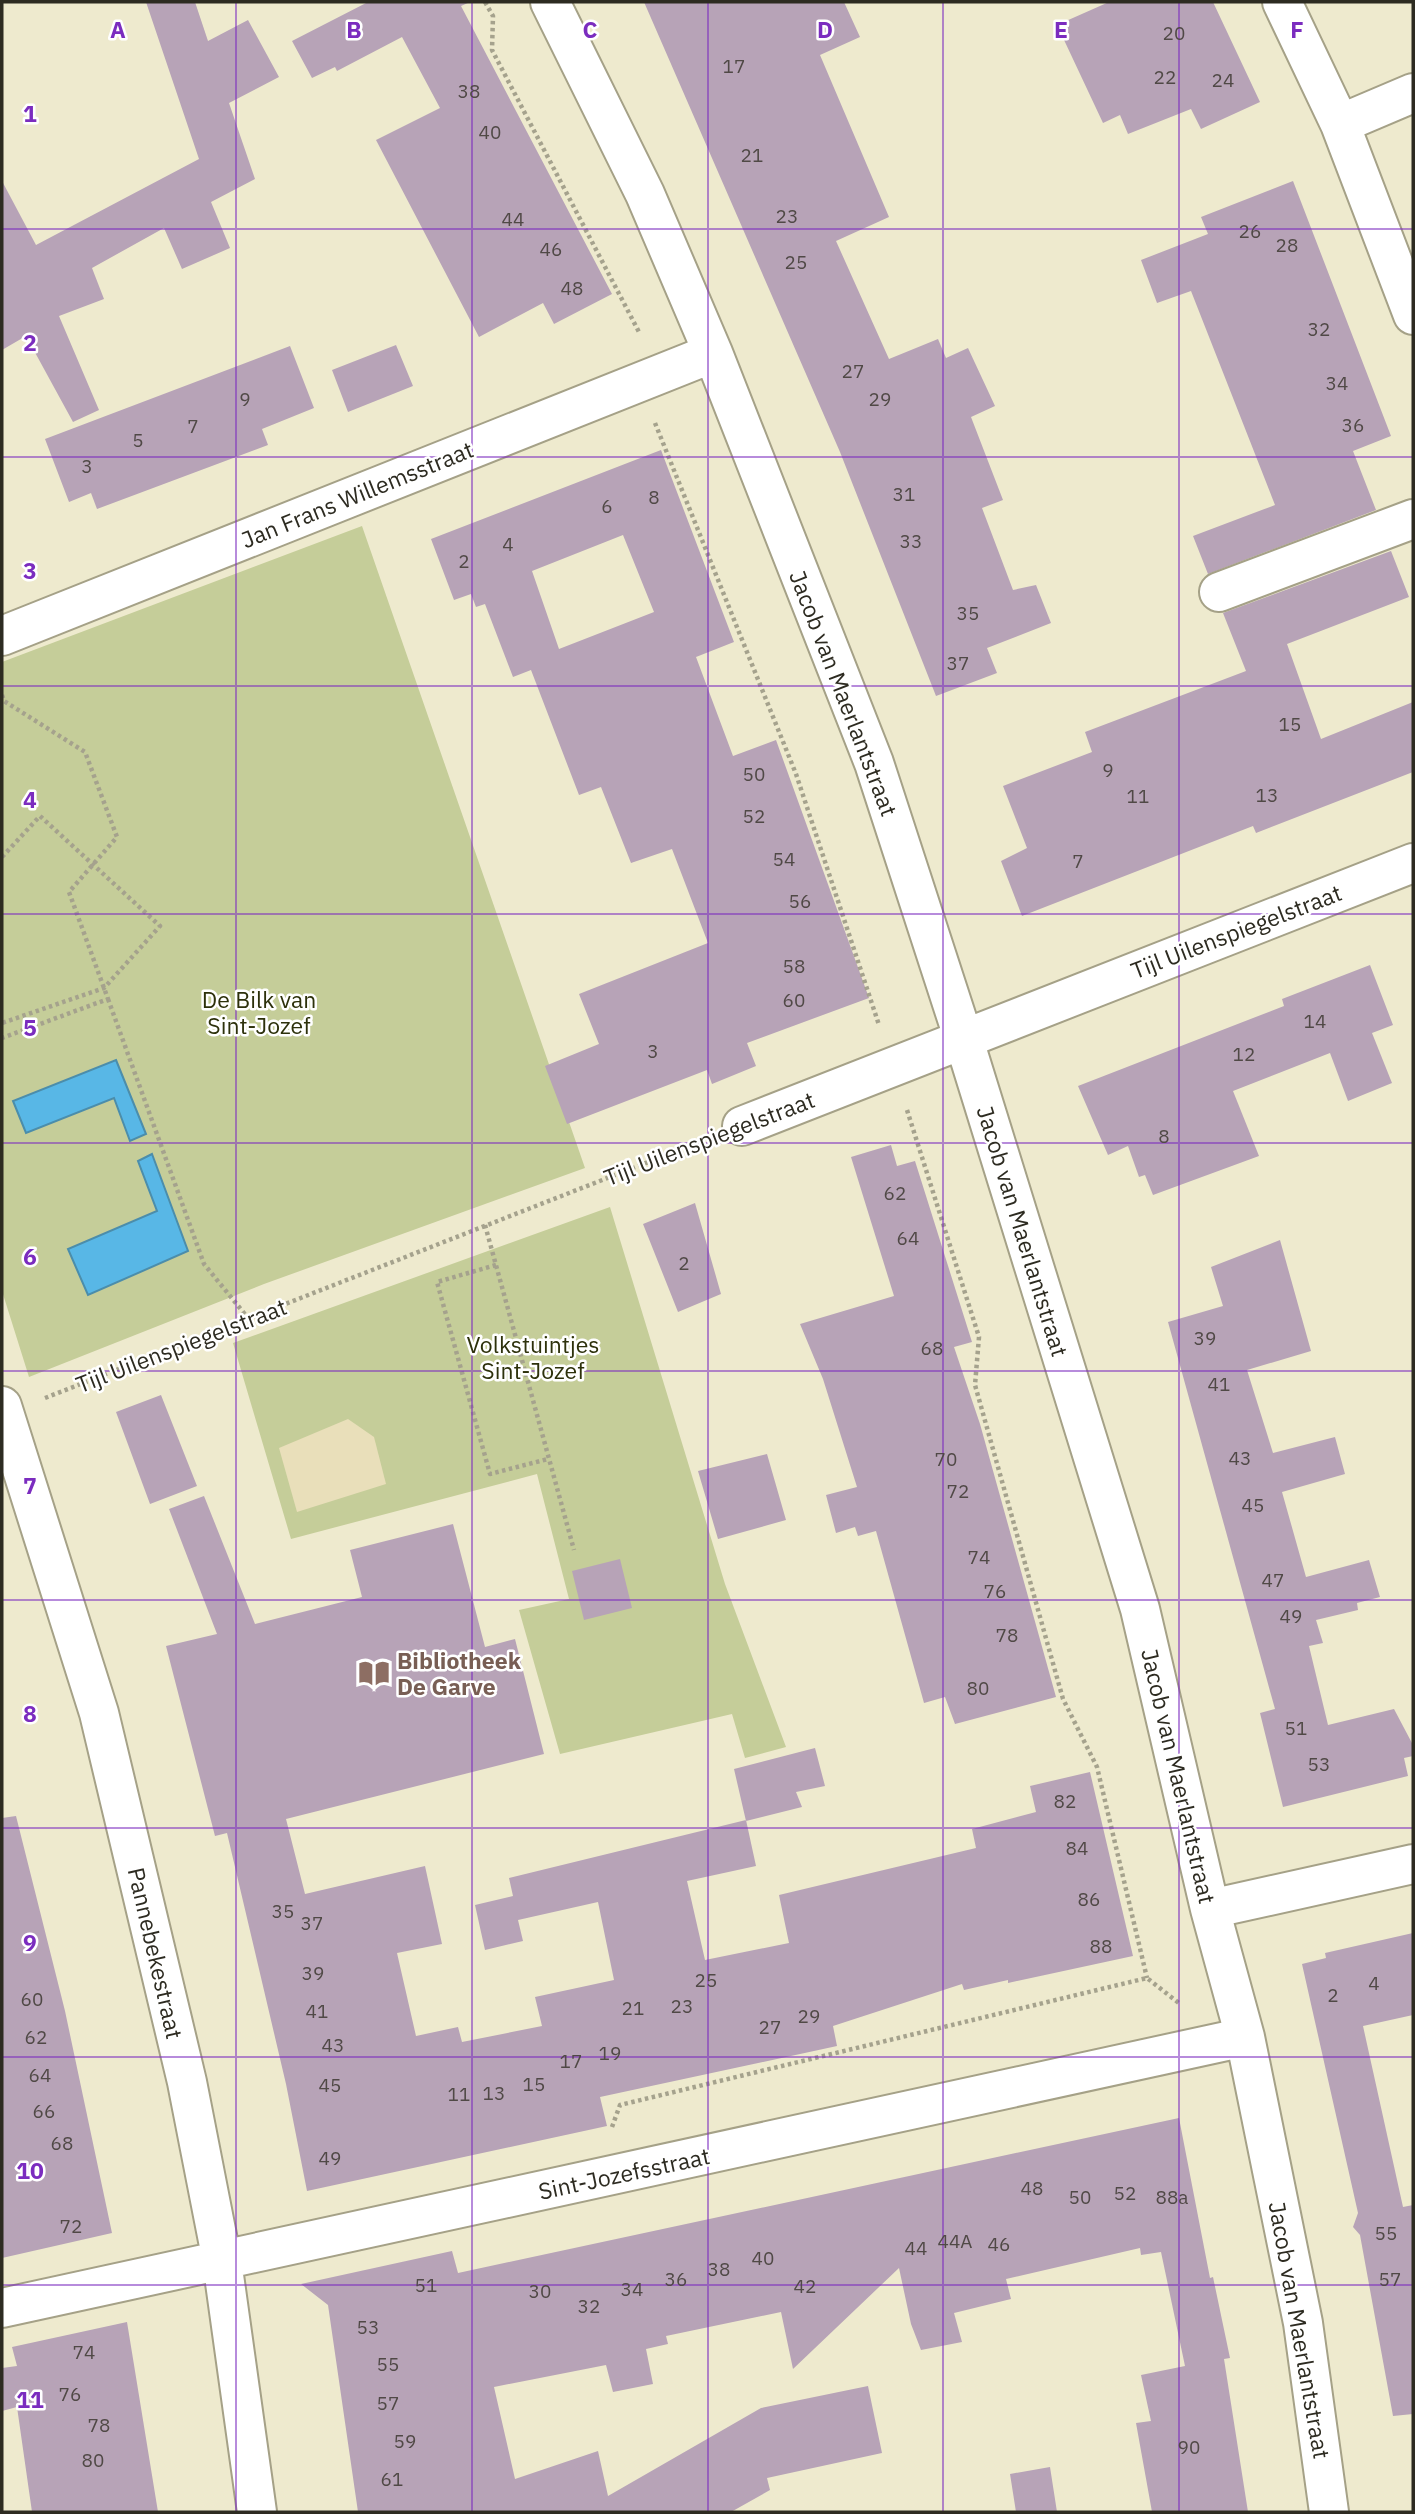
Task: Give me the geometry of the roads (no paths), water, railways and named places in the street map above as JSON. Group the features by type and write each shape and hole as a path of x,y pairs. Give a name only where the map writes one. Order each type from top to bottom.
{"street":[{"name":"Jacob van Maerlantstraat","path":"550,2 645,194 713,353 874,763 963,1037 1140,1609 1210,1909 1236,2039 1303,2323 1329,2512"},
{"path":"1282,2 1340,124 1413,315"},
{"path":"1340,124 1413,93"},
{"name":"Jan Frans Willemsstraat","path":"2,636 713,353"},
{"path":"1219,592 1413,519"},
{"name":"Tijl Uilenspiegelstraat","path":"742,1126 963,1037 1413,863"},
{"name":"Pannebekestraat","path":"3,1411 99,1713 187,2082 222,2261 257,2512"},
{"path":"1210,1909 1413,1864"},
{"name":"Sint-Jozefsstraat","path":"2,2308 1236,2039"}],"water":[{"path":"116,1060 146,1134 130,1141 114,1098 26,1133 13,1101"},
{"path":"152,1154 188,1251 88,1295 68,1249 157,1211 138,1161"}],"place":[{"name":"Bibliotheek De Garve","path":"374,1673"}],"park label":[{"name":"De Bilk van Sint-Jozef","path":"259,1012"},
{"name":"Volkstuintjes Sint-Jozef","path":"533,1357"}]}
